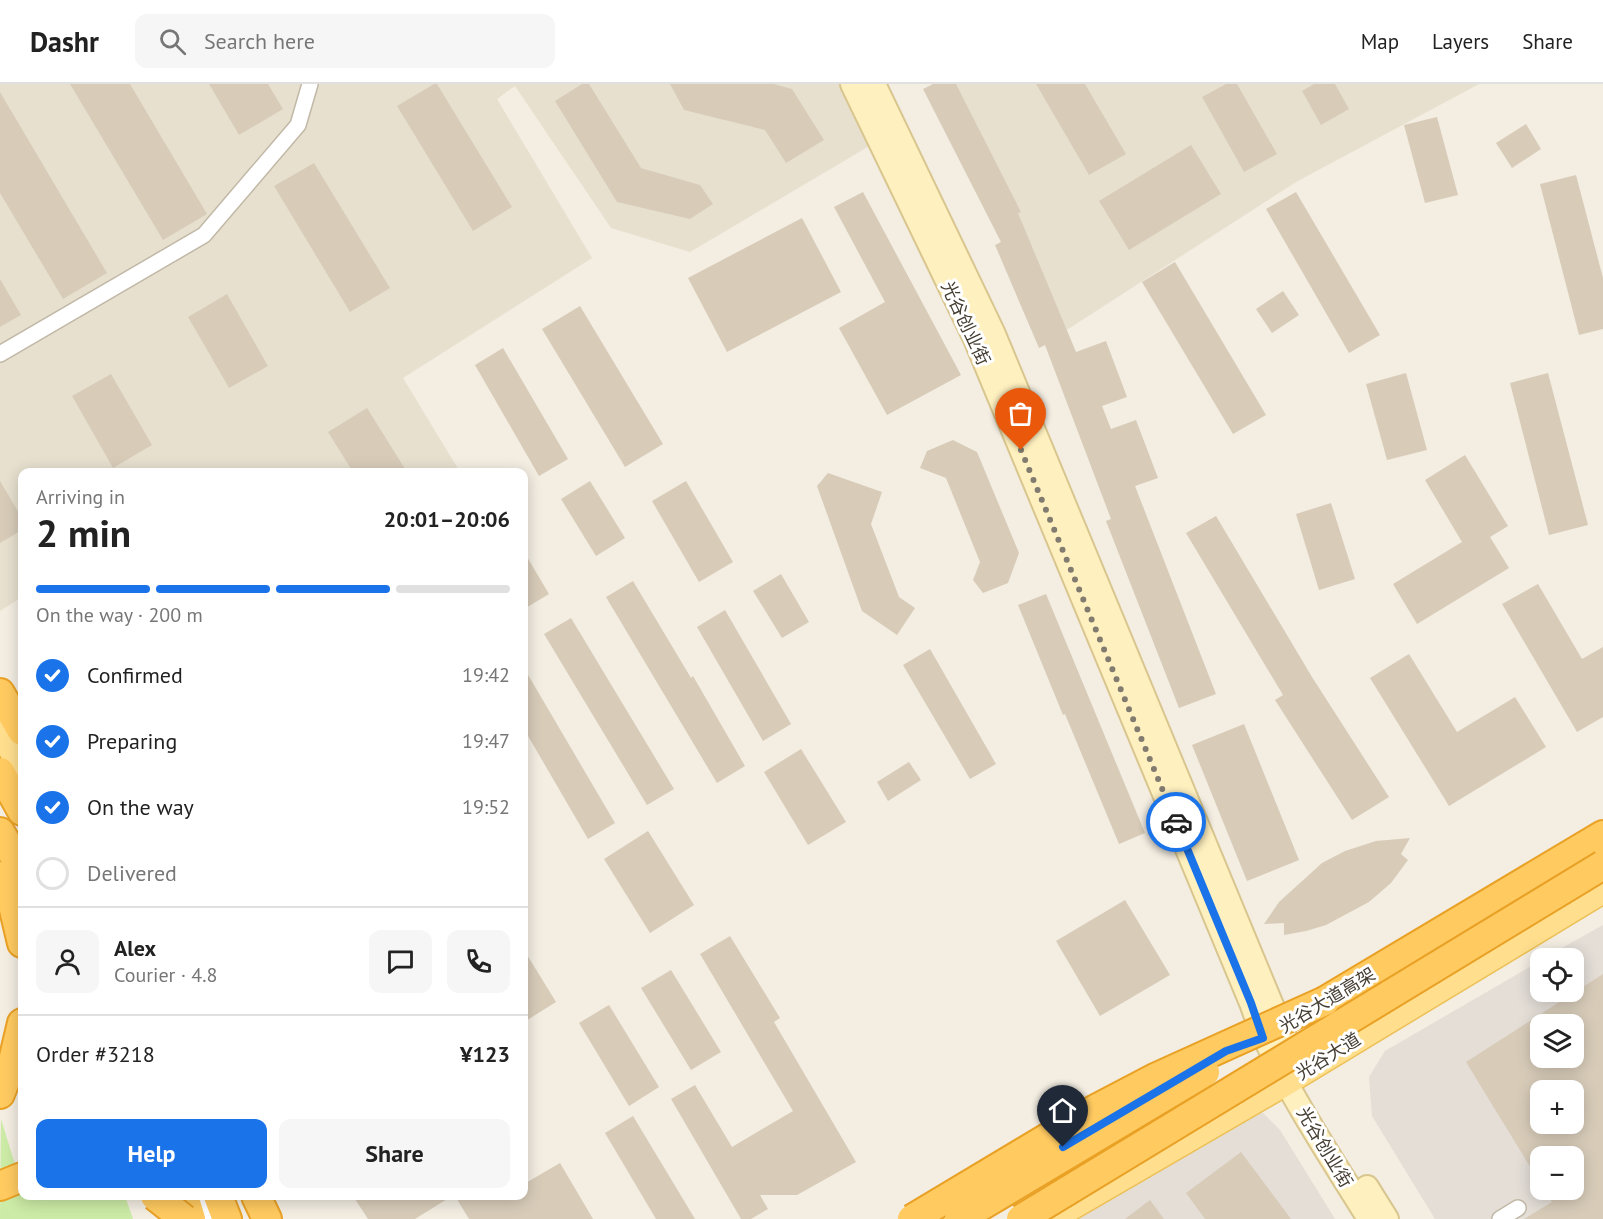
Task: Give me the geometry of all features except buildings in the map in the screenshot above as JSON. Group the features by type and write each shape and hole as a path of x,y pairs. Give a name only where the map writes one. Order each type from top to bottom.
{"highway":[{"path":"0,693 18,724"},
{"path":"0,771 18,852"},
{"name":"光谷大道高架","path":"959,1219 1603,836"},
{"name":"光谷大道高架","path":"1021,1219 1299,1048 1603,866"},
{"path":"0,876 12,901 18,926"},
{"path":"912,1219 1094,1110 1157,1077 1326,1001"},
{"path":"0,1095 13,1061 18,1040"},
{"path":"0,1186 18,1179"},
{"path":"160,1200 184,1219"},
{"path":"185,1200 191,1219"},
{"path":"219,1200 226,1219"},
{"path":"258,1200 267,1219"}],"main road":[{"name":"光谷创业街","path":"852,84 975,339 1242,980 1273,1034"},
{"name":"光谷创业街","path":"874,84 993,332 1273,1034 1293,1077 1369,1219"},
{"path":"0,731 18,763"},
{"path":"11,823 18,862"},
{"path":"940,1219 1226,1051 1273,1034 1324,989 1603,827"},
{"name":"光谷大道","path":"1052,1219 1603,891"},
{"name":"光谷创业街","path":"1293,1077 1316,1106 1387,1219"},
{"path":"177,1200 184,1219"},
{"path":"245,1200 253,1219"}],"street":[{"path":"0,354 204,235 298,125 310,84"},
{"path":"1500,1219 1518,1208"}],"lane":[{"path":"0,790 18,841"},
{"path":"190,1200 196,1219"},
{"path":"201,1200 208,1219"}],"shaded area":[{"path":"0,84 856,84 881,139 690,252 611,228 515,86 497,99 592,258 403,378 458,468 18,468 18,600 0,611"},
{"path":"940,84 1479,84 1296,182 1062,333"},
{"path":"1603,925 1603,1219 1435,1219 1372,1116 1369,1077 1385,1051 1530,967 1530,1002 1584,1002 1584,948 1562,948"},
{"path":"1258,1108 1280,1130 1335,1219 1048,1219"}],"green space":[{"path":"1,1119 18,1174 18,1200 126,1200 133,1219 0,1219"}],"way so far":[{"path":"1021,450 1176,822"}],"route":[{"path":"1063,1147 1226,1051 1263,1038 1251,1003 1176,822"}]}
